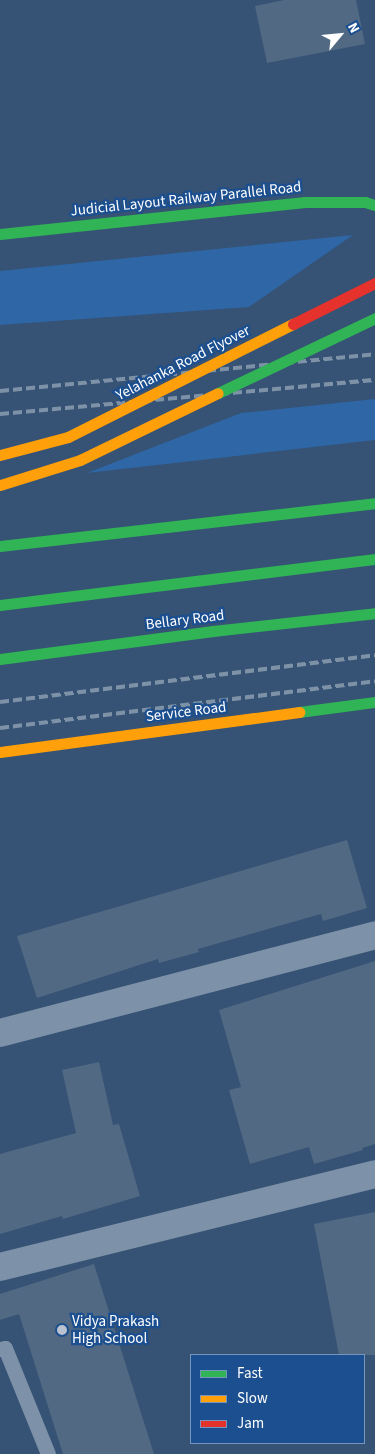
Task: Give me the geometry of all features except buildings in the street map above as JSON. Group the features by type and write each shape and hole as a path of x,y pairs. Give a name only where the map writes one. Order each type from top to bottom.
{"main road":[{"name":"Judicial Layout Railway Parallel Road","path":"0,234 305,202 365,202 375,205"},
{"name":"Yelahanka Road Flyover","path":"0,455 68,437 375,283"},
{"path":"0,484 80,460 375,318"},
{"path":"0,546 375,503"},
{"path":"0,605 375,559"},
{"name":"Bellary Road","path":"0,660 213,631 375,613"},
{"name":"Service Road","path":"0,752 375,702"}],"street":[{"path":"0,1033 375,935"},
{"path":"0,1266 375,1174"}],"lane":[{"path":"0,1349 5,1348 48,1454"}],"shaded area":[{"path":"353,235 249,307 0,325 0,271"},
{"path":"375,399 375,440 87,473 241,413"}],"railway":[{"path":"0,391 375,354"},
{"path":"0,414 375,380"},
{"path":"0,702 375,655"},
{"path":"0,728 375,681"}],"traffic: fast":[{"path":"0,234 305,202 365,202 375,205"},
{"path":"218,393 375,318"},
{"path":"0,546 375,503"},
{"path":"0,605 375,559"},
{"path":"0,659 213,631 375,613"},
{"path":"299,712 375,702"}],"traffic: slow":[{"path":"0,455 68,437 293,324"},
{"path":"0,485 80,460 218,393"},
{"path":"0,752 299,712"}],"traffic: jam":[{"path":"293,324 375,283"}],"place":[{"name":"Vidya Prakash High School","path":"62,1330"}]}
